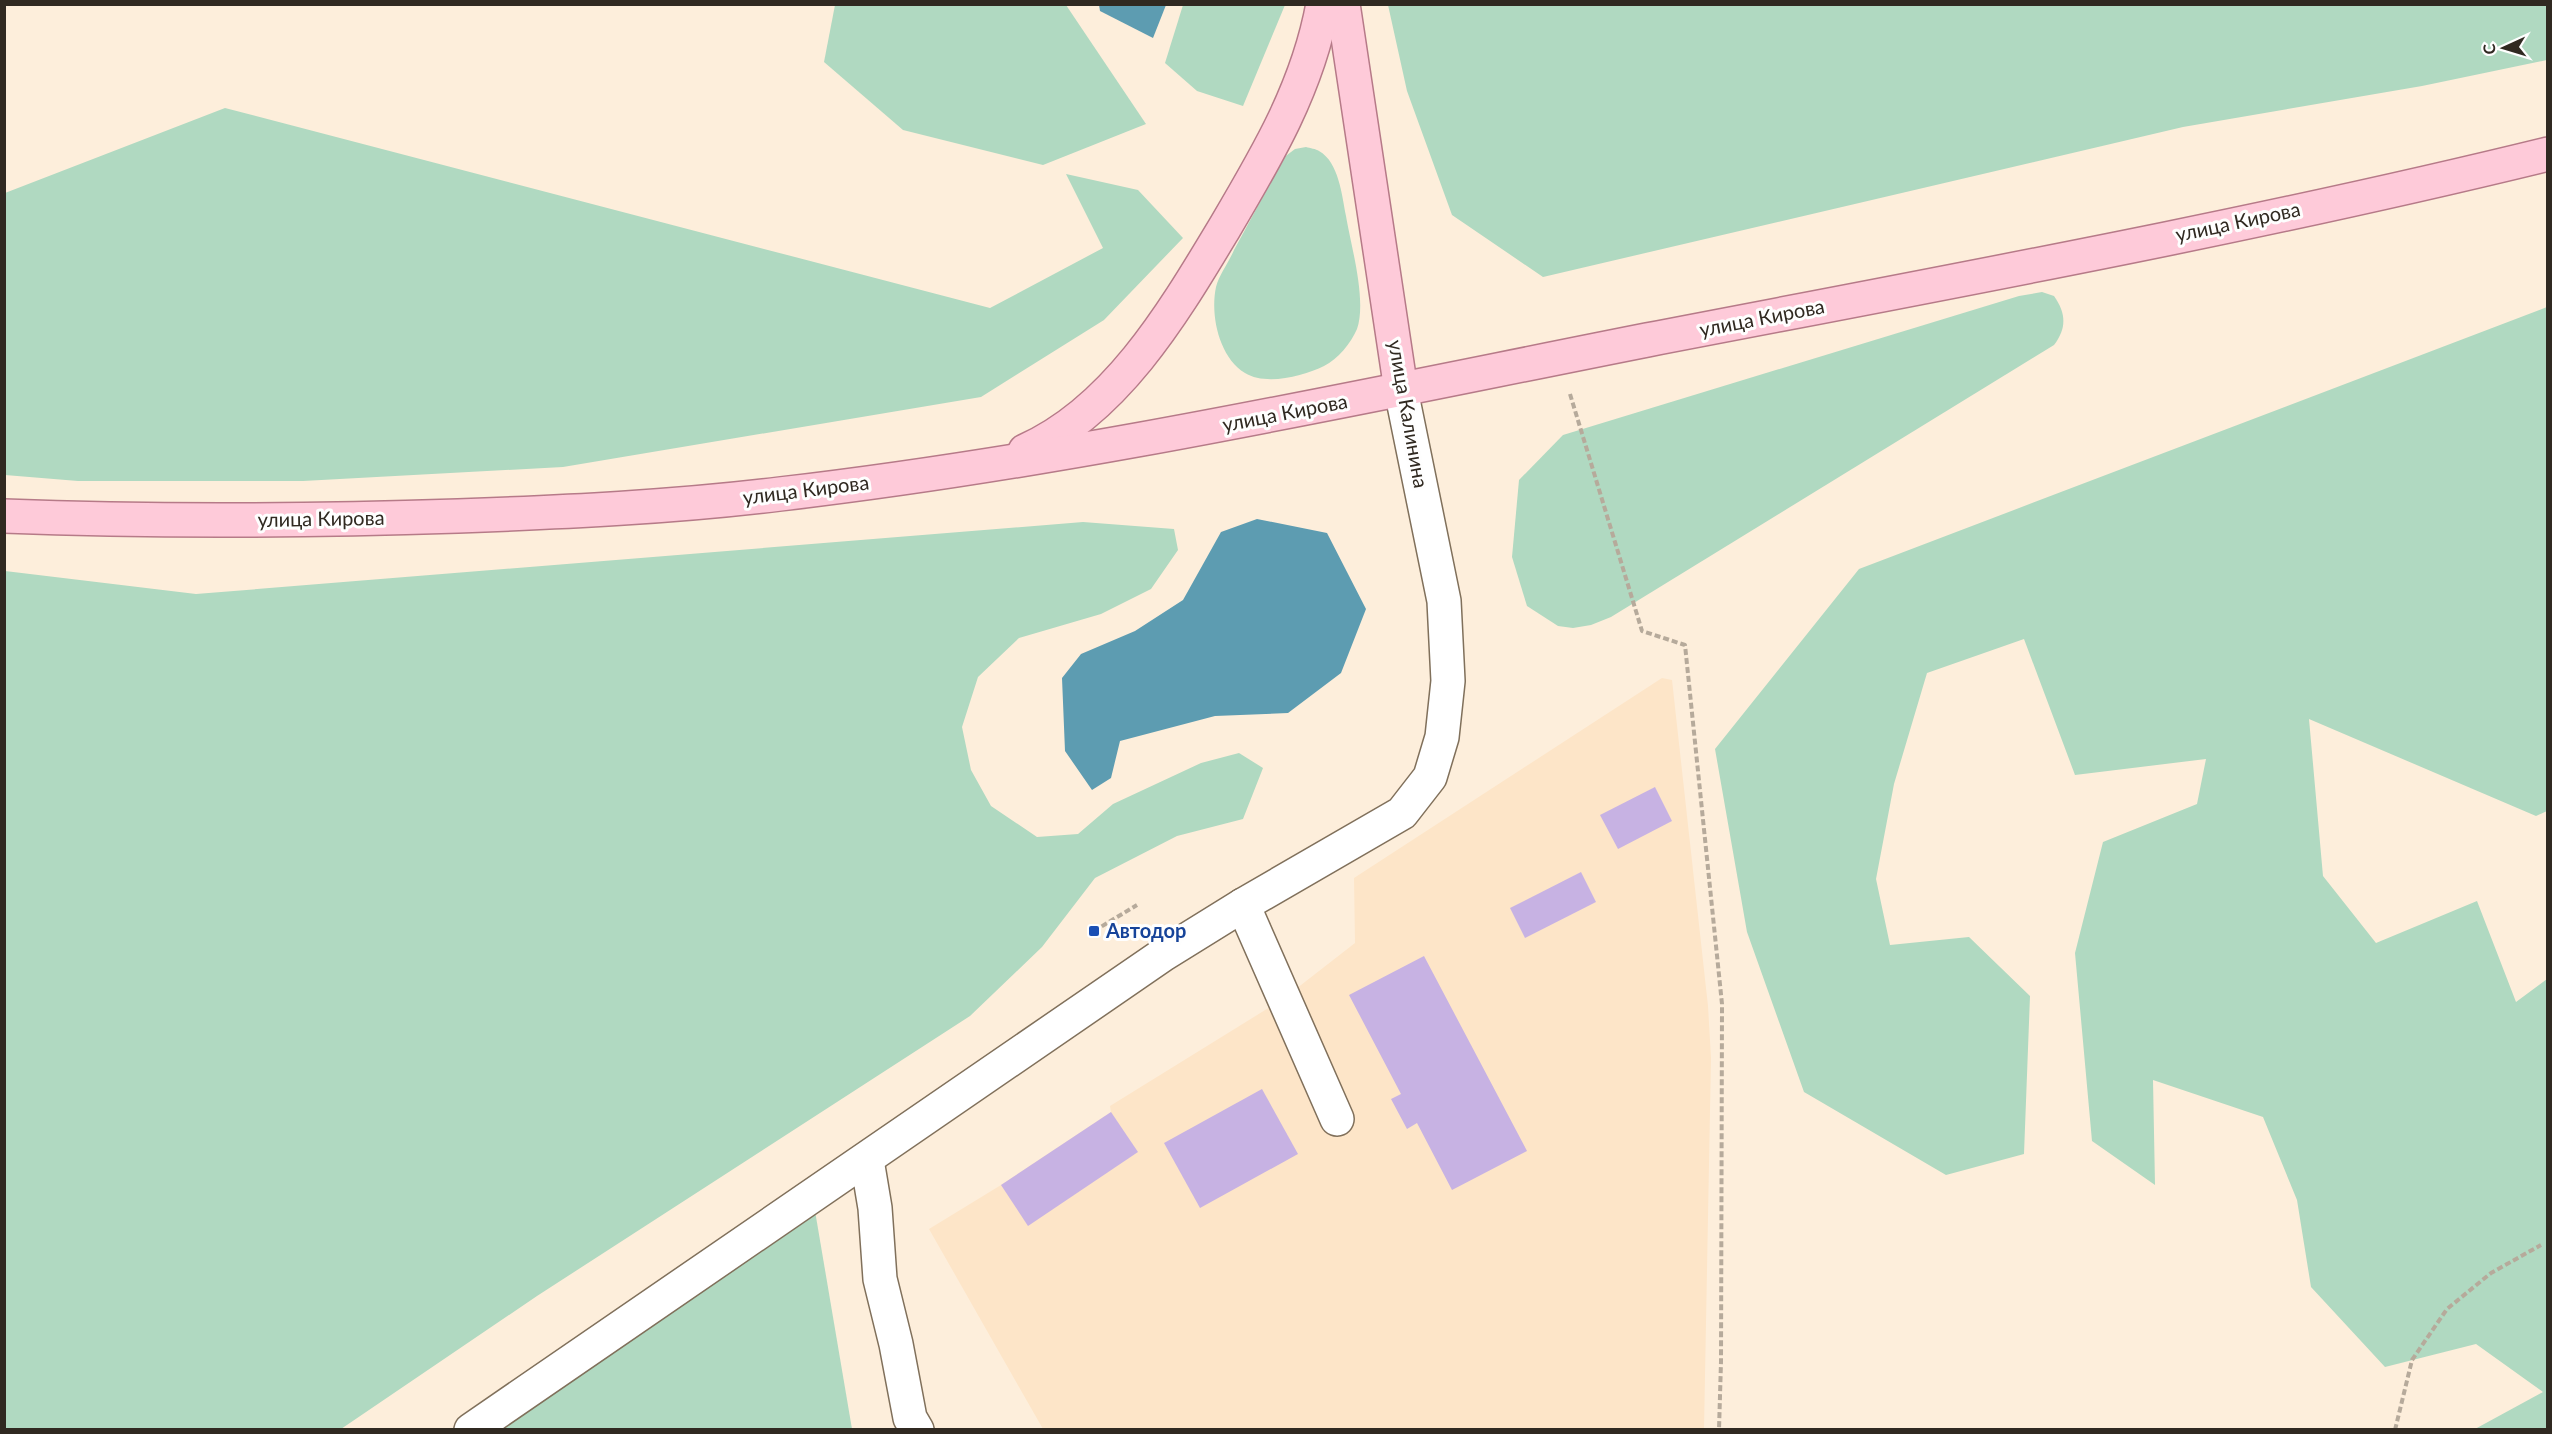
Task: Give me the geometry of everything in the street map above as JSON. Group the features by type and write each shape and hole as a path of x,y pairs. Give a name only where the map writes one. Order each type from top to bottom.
{"main road":[{"path":"971,469 1005,460 1067,429 1127,370 1154,337 1190,285 1271,150 1300,90 1317,37 1323,4"},
{"name":"улица Калинина","path":"1343,4 1401,390"},
{"name":"улица Кирова","path":"4,516 130,521 315,521 555,512 774,495 971,469 1196,430 2113,249 2476,172 2547,154"}],"street":[{"name":"улица Калинина","path":"1243,905 1402,813 1430,777 1442,737 1448,681 1444,601 1401,390"},
{"path":"471,1430 1164,954 1243,905 1337,1119"},
{"path":"867,1160 880,1279 896,1344 910,1418 916,1430"}],"path":[{"path":"1559,358 1642,631 1685,645 1722,1004 1722,1351 1719,1430"},
{"path":"1094,932 1137,906"},
{"path":"2395,1430 2412,1360 2447,1309 2491,1273 2541,1245"}],"shaded area":[{"path":"1662,678 1672,680 1708,1006 1711,1058 1704,1429 1043,1429 929,1229 1001,1185 1111,1112 1110,1106 1283,999 1355,943 1354,878"}],"green space":[{"path":"2547,4 2547,60 2422,86 2183,127 1543,277 1452,215 1407,91 1388,5"},
{"path":"835,5 1066,5 1146,124 1043,165 903,130 824,62"},
{"path":"1183,5 1285,5 1243,106 1197,91 1165,63"},
{"path":"225,108 990,308 1103,248 1066,174 1138,190 1183,238 1104,320 981,397 563,467 303,481 78,481 5,475 5,193"},
{"path":"1306,147 1318,150 1326,156 1338,180 1359,288 1360,317 1357,329 1344,350 1324,366 1285,378 1263,379 1245,373 1236,366 1223,346 1218,334 1214,310 1216,287 1283,158 1295,149"},
{"path":"2042,292 2054,296 2063,314 2063,327 2054,345 1611,617 1591,625 1573,628 1558,626 1527,606 1512,557 1519,480 1563,435 2019,296"},
{"path":"2547,307 2547,811 2536,816 2309,719 2323,876 2376,943 2477,901 2516,1002 2547,979 2547,1429 2475,1429 2543,1392 2476,1344 2385,1367 2311,1287 2297,1200 2263,1117 2153,1080 2155,1185 2092,1141 2075,953 2103,842 2197,804 2206,759 2075,775 2024,639 1927,673 1894,784 1876,879 1890,945 1969,937 2030,996 2024,1154 1946,1175 1804,1092 1747,932 1715,749 1859,569"},
{"path":"1083,522 1174,529 1178,550 1151,589 1101,614 1019,638 978,677 962,727 971,770 991,806 1037,837 1078,834 1113,804 1201,763 1239,753 1263,768 1243,819 1177,836 1095,878 1042,947 970,1016 537,1296 341,1429 5,1429 5,571 196,594"},
{"path":"814,1205 852,1429 491,1430"}],"water":[{"path":"1099,4 1166,5 1153,38 1100,11"},
{"path":"1257,519 1327,533 1366,609 1341,673 1288,713 1215,716 1120,741 1111,778 1092,790 1065,751 1062,678 1081,654 1135,631 1183,600 1221,532"}],"building":[{"path":"1655,787 1672,821 1618,849 1600,815"},
{"path":"1581,872 1596,902 1525,938 1510,908"},
{"path":"1424,956 1527,1151 1452,1190 1417,1123 1407,1129 1391,1099 1401,1094 1349,995"},
{"path":"1262,1089 1298,1154 1200,1208 1164,1143"},
{"path":"1111,1112 1138,1152 1028,1226 1001,1185"}],"place":[{"name":"Автодор","path":"1094,931"}]}
